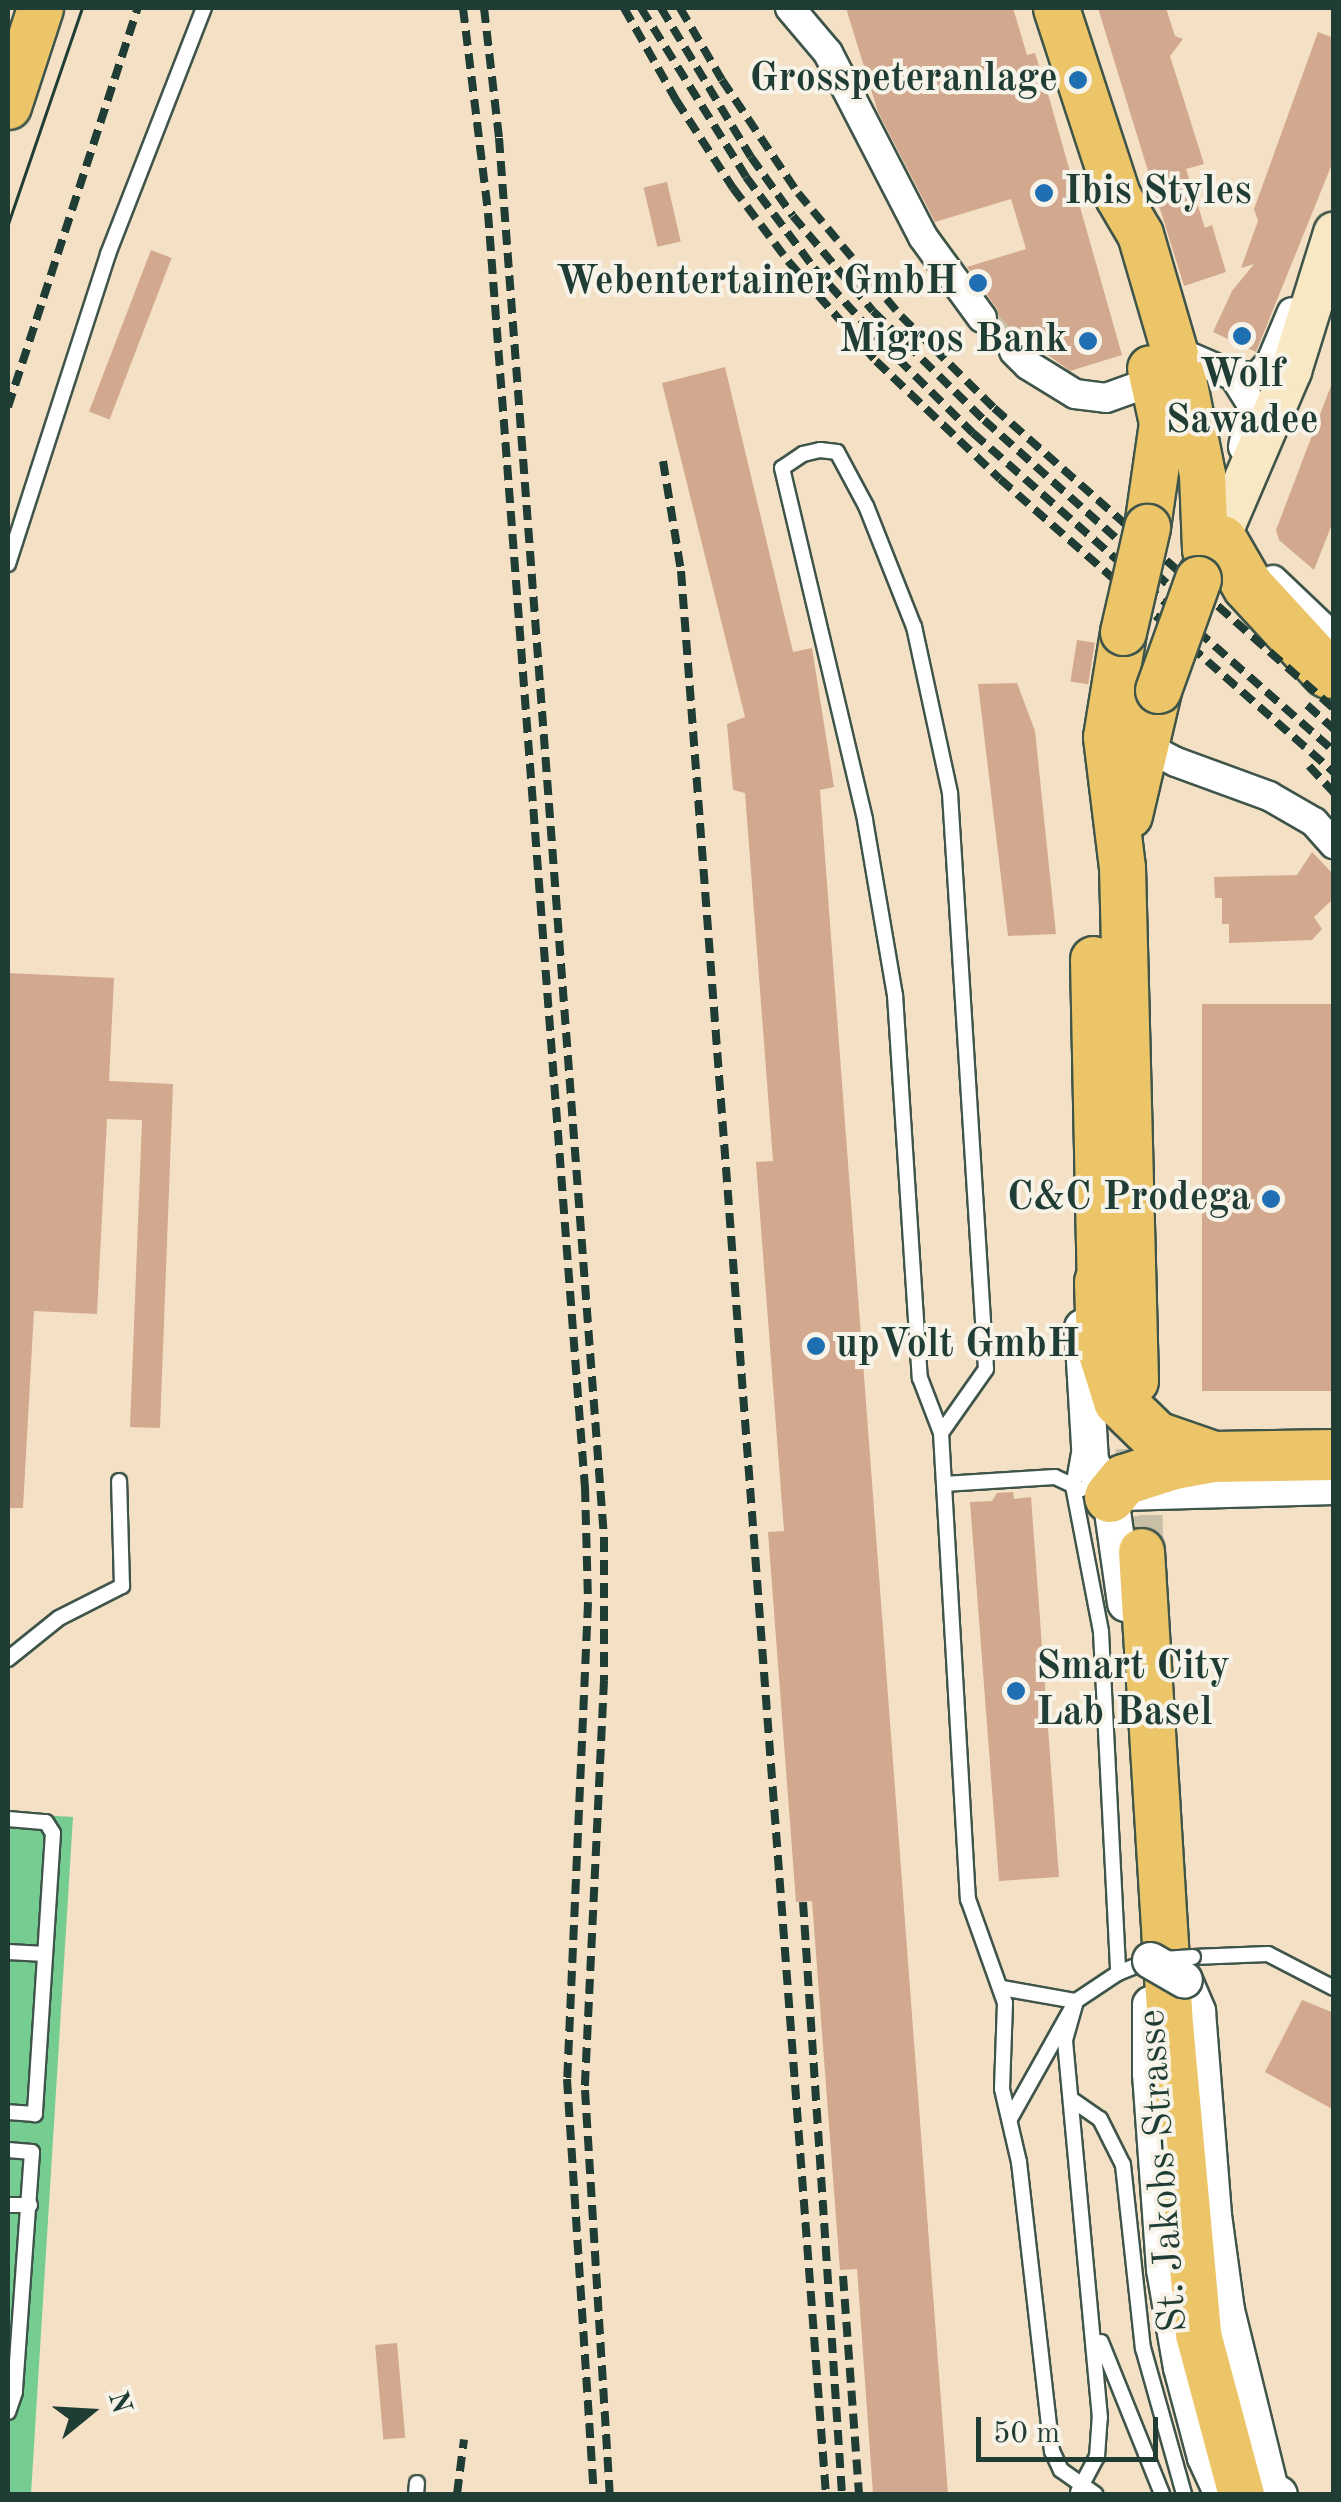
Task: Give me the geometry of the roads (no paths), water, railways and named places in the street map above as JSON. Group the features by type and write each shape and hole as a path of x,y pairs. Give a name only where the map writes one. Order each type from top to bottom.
{"highway":[{"path":"1213,553 1224,603 1332,663"},
{"path":"1100,1304 1108,1371 1120,1400 1156,1437 1214,1457"},
{"path":"1092,1492 1144,1472 1214,1457 1334,1455"}],"main road":[{"path":"8,106 14,59 40,8"},
{"path":"1056,8 1116,195 1120,240 1174,377 1202,474 1205,549 1213,553"},
{"path":"1100,1304 1093,908 1124,741 1158,690 1213,553 1324,307 1329,244"},
{"path":"1135,1381 1122,866 1123,632 1174,377"},
{"path":"1123,632 1140,612 1213,553"},
{"name":"St. Jakobs-Strasse","path":"1141,1551 1169,2013 1198,2334 1266,2493"}],"street":[{"path":"790,8 828,53 923,237 982,318"},
{"path":"1014,350 1038,372 1075,394 1106,398 1174,377 1258,376 1271,362 1298,296 1329,244"},
{"path":"1234,376 1252,405 1251,423 1213,553 1244,551 1332,663"},
{"path":"1124,741 1270,796 1314,822 1334,844"},
{"name":"St. Jakobs-Strasse","path":"1100,1304 1082,1319 1086,1420 1092,1492 1126,1606 1134,1966 1150,2073 1164,2269 1186,2386 1205,2457 1222,2494"},
{"path":"1092,1492 1334,1490"},
{"name":"St. Jakobs-Strasse","path":"1134,1966 1189,1968 1198,2011 1212,2216 1226,2310 1266,2493"}],"lane":[{"path":"8,564 108,254 204,8"},
{"path":"941,1433 986,1369 950,793 914,627 866,506 837,452 820,450 803,454 782,468 864,820 895,994 920,1378 941,1433 968,1899 1002,1988 1002,2089 1011,2117 1052,2451 1061,2470 1084,2492 1097,2457 1094,2321 1065,2040 1076,2001"},
{"path":"944,1484 1054,1477 1092,1492"},
{"path":"8,1659 41,1630 122,1586 118,1482"},
{"path":"8,1819 46,1822 53,1833 36,2114 8,2112"},
{"path":"8,1952 45,1954"},
{"path":"1189,1968 1268,1954 1334,1988"},
{"path":"1011,2117 1076,2001 1134,1966"},
{"path":"1002,1988 1076,2001"},
{"path":"1071,2099 1100,2119 1124,2165 1143,2348 1184,2494"},
{"path":"8,2150 32,2152 15,2392 8,2412"},
{"path":"8,2205 30,2205"},
{"path":"1094,2321 1162,2494"}],"tunnel":[{"path":"982,318 1014,351"},
{"path":"1138,1448 1141,1551"}],"tram line":[{"path":"8,224 82,8"}],"railway":[{"path":"8,407 138,8"},
{"path":"463,8 488,213 585,1487 588,1603 567,2079 594,2494"},
{"path":"484,8 499,138 604,1537 604,1680 585,2090 610,2494"},
{"path":"624,8 676,100 733,188 788,261 876,361 1000,479 1334,772"},
{"path":"641,8 746,177 814,268 882,343 973,433 1334,751"},
{"path":"661,8 751,157 793,216 873,311 984,420 1173,589"},
{"path":"680,8 722,80 798,193 901,316 994,408 1334,709"},
{"path":"663,461 681,571 826,2494"},
{"path":"1307,705 1334,729"},
{"path":"1309,766 1334,793"},
{"path":"803,1902 842,2494"},
{"path":"843,2276 859,2494"},
{"path":"457,2494 464,2439"}],"place":[{"name":"Grosspeteranlage","path":"1078,80"},
{"name":"Ibis Styles","path":"1044,193"},
{"name":"Webentertainer GmbH","path":"978,283"},
{"name":"Wolf Sawadee","path":"1242,336"},
{"name":"Migros Bank","path":"1088,341"},
{"name":"C&C Prodega","path":"1271,1199"},
{"name":"upVolt GmbH","path":"816,1346"},
{"name":"Smart City Lab Basel","path":"1016,1691"}]}
